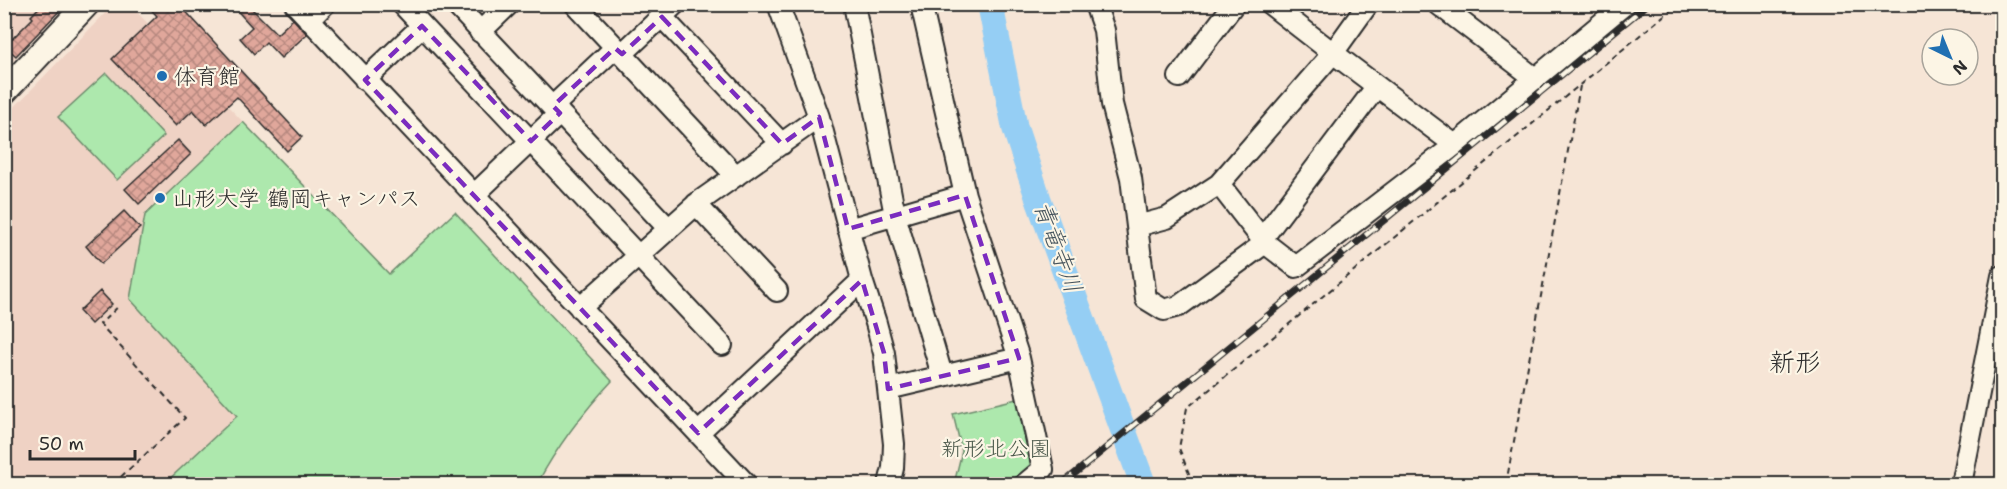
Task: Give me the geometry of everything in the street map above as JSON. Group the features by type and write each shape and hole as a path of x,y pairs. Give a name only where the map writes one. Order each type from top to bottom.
{"main road":[{"path":"4,92 87,4"}],"street":[{"path":"295,4 747,484"},
{"path":"309,20 325,4"},
{"path":"402,4 723,345"},
{"path":"455,4 668,228"},
{"path":"480,32 509,4"},
{"path":"575,4 736,176"},
{"path":"778,4 819,117 862,280 884,353 894,444 893,468 889,484"},
{"path":"854,4 895,215 942,375"},
{"path":"921,4 965,195 1019,358 1043,469 1025,484"},
{"path":"1095,4 1104,30 1112,104 1131,178 1146,298 1164,310 1179,306 1263,241 1377,87"},
{"path":"1179,77 1234,4"},
{"path":"1270,4 1455,146"},
{"path":"1137,226 1167,218 1219,184 1333,53 1368,4"},
{"path":"1438,4 1536,78"},
{"path":"1219,184 1263,241 1296,267 1455,146 1620,6"},
{"path":"474,195 531,141 557,110 619,51 669,10 782,144"},
{"path":"365,80 422,26"},
{"path":"580,308 696,204 819,117"},
{"path":"848,229 965,195"},
{"path":"696,204 777,291"},
{"path":"1961,484 2002,276"},
{"path":"698,433 862,280"},
{"path":"888,390 1019,358"}],"path":[{"path":"1193,484 1179,448 1186,408 1678,4"},
{"path":"1506,484 1581,85"},
{"path":"113,484 186,418 100,324 120,305"}],"highlighted area":[{"path":"662,17 782,144 819,117 848,229 965,195 1019,358 888,389 884,353 862,280 698,433 365,80 422,26 531,141 560,113 553,106 615,48 622,54"}],"shaded area":[{"path":"5,5 66,5 5,68"},
{"name":"山形大学 鶴岡キャンパス","path":"113,5 130,5 390,274 164,484 5,484 4,118"}],"green space":[{"path":"106,73 164,136 117,180 58,117"},
{"path":"243,122 389,274 455,212 612,381 571,430 537,484 164,484 237,416 130,299 145,215"},
{"name":"新形北公園","path":"1017,399 1037,468 1018,484 954,484 962,451 953,414"}],"building":[{"path":"42,4 66,4 16,56 5,46 33,18 31,16"},
{"path":"146,4 179,4 302,137 287,151 237,97 206,125 193,110 176,126 112,59 157,16"},
{"path":"231,4 247,4 277,34 293,19 307,34 281,58 266,42 254,54 240,38 252,27"},
{"path":"178,140 191,154 139,204 125,189"},
{"path":"124,211 140,228 101,264 86,246"},
{"path":"100,291 112,304 91,324 79,311"}],"waterway":[{"name":"青竜寺川","path":"990,4 1015,128 1039,201 1143,484"}],"railway":[{"path":"1062,484 1648,4"}],"place":[{"name":"体育館","path":"162,76"},
{"name":"山形大学 鶴岡キャンパス","path":"160,198"}],"district":[{"name":"新形","path":"1795,362"}]}
